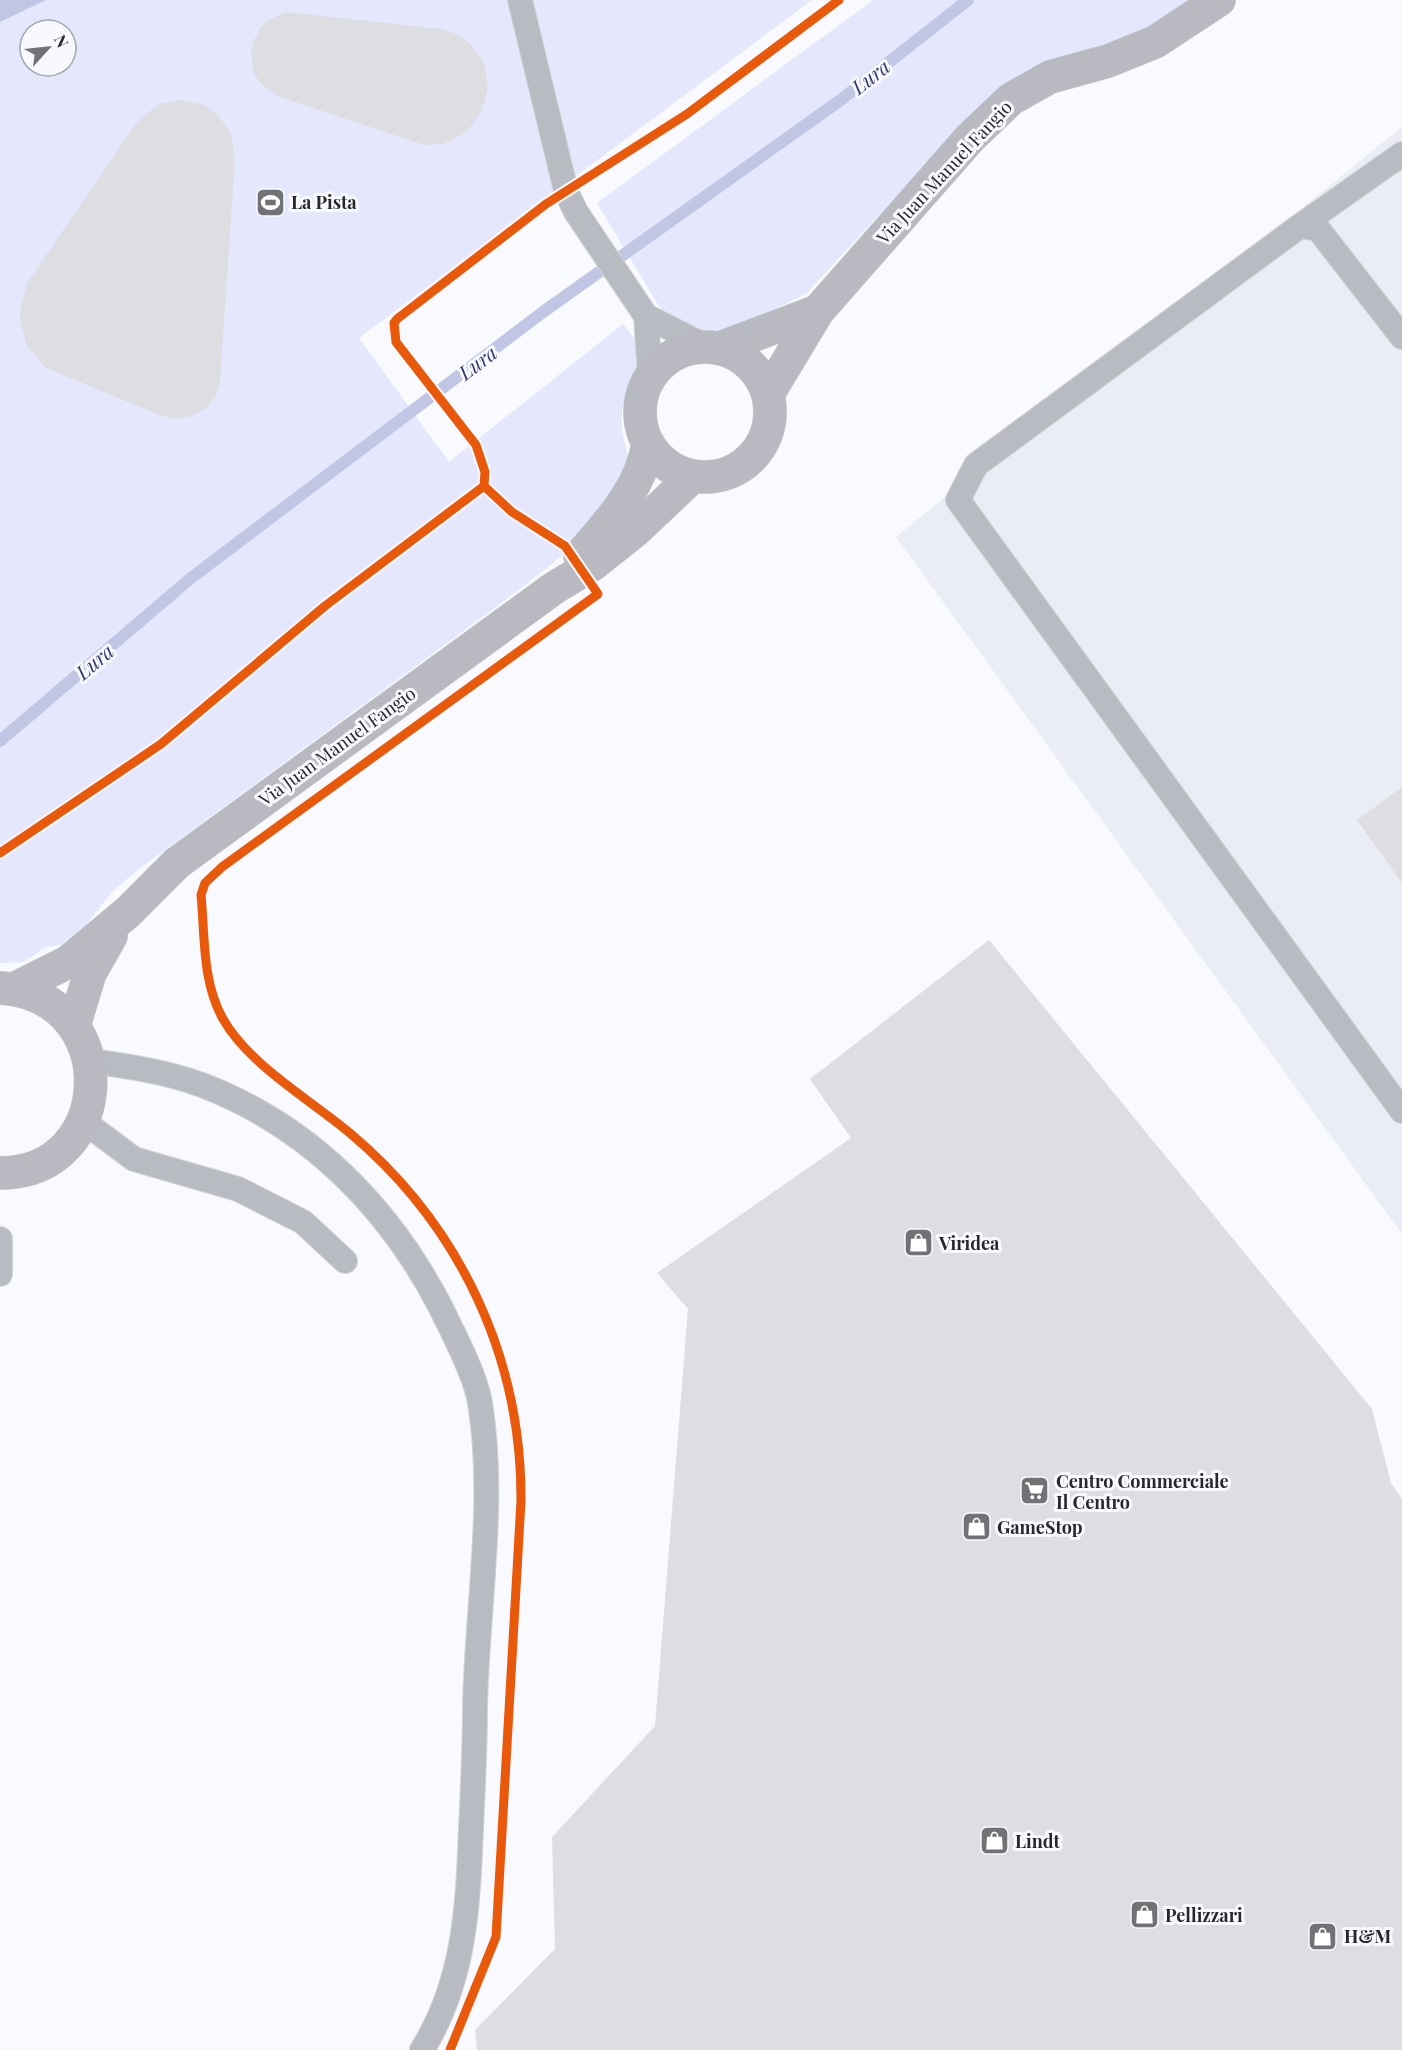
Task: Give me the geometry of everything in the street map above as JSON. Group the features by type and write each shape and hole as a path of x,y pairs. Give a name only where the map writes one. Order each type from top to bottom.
{"street":[{"name":"Via Juan Manuel Fangio","path":"768,394 818,311 970,138 1011,99 1050,77 1108,61 1155,42 1218,0"},
{"name":"Via Juan Manuel Fangio","path":"712,347 818,311"},
{"path":"712,347 734,355 758,373 768,394 770,416 765,438 753,457 736,470 715,477 692,477 673,470 657,458 648,444 641,425 639,408 650,376 674,354 712,347"},
{"name":"Via Juan Manuel Fangio","path":"554,588 623,504 638,479 648,444"},
{"name":"Via Juan Manuel Fangio","path":"7,989 68,962 128,912 177,863 554,588 592,566 636,530 692,477"},
{"name":"Via Juan Manuel Fangio","path":"74,1026 90,973 128,912"},
{"name":"Via Juan Manuel Fangio","path":"0,1173 22,1170 52,1157 75,1135 90,1101 92,1081 90,1061 84,1042 74,1026 48,1001 7,989"}],"lane":[{"path":"520,0 566,191 576,212 646,316 650,376"},
{"path":"1402,153 1299,226 976,465 958,500 1402,1112"},
{"path":"1299,226 1318,229 1402,337"},
{"path":"646,316 712,347"},
{"path":"90,1061 159,1074 211,1089 289,1132 344,1173 394,1230 433,1293 451,1328 480,1401 486,1484 476,1660 469,1902 450,1994 422,2050"},
{"path":"83,1121 134,1159 238,1189 303,1222 345,1262"},
{"path":"0,1239 0,1274"}],"shaded area":[{"path":"0,0 812,0 359,338 449,462 623,324 645,353 626,394 623,406 622,432 631,463 599,523 547,568 499,605 135,872 112,892 85,926 60,945 45,947 24,962 0,963"},
{"path":"0,0 46,0 0,22"},
{"path":"873,0 1191,0 1146,29 1125,39 1042,63 1001,88 959,128 806,294 716,337 679,328 660,308 597,203"},
{"path":"1402,127 1402,1234 896,537"}],"building":[{"path":"286,12 442,29 457,34 472,45 484,63 488,86 482,111 469,129 456,138 443,144 424,145 277,96 259,82 253,71 251,54 254,40 261,27 270,19"},
{"path":"183,100 204,105 219,116 231,134 235,158 220,382 216,396 205,409 192,416 178,419 162,416 46,368 27,346 19,316 27,283 137,122 159,104"},
{"path":"1402,787 1402,883 1357,820"},
{"name":"Centro Commerciale Il Centro","path":"989,940 1372,1409 1391,1483 1402,1499 1402,2050 477,2050 475,2030 555,1949 552,1837 655,1726 688,1309 657,1273 851,1138 810,1079"}],"waterway":[{"name":"Lura","path":"0,741 191,578 543,312 842,99 968,0"}],"cycle path":[{"path":"450,2050 496,1937 521,1501 518,1448 510,1396 496,1346 477,1298 453,1253 424,1210 390,1170 351,1134 248,1052 223,1019 216,1005 208,974 201,895 205,883 222,867 598,594 565,546 512,512 484,486 485,472 476,445 396,342 394,323 546,204 687,114 839,0"},
{"path":"0,853 161,744 325,606 484,486"}],"place":[{"name":"La Pista","path":"270,202"},
{"name":"Viridea","path":"918,1243"},
{"name":"Centro Commerciale Il Centro","path":"1035,1491"},
{"name":"GameStop","path":"976,1527"},
{"name":"Lindt","path":"994,1841"},
{"name":"Pellizzari","path":"1144,1915"},
{"name":"H&M","path":"1323,1936"}]}
